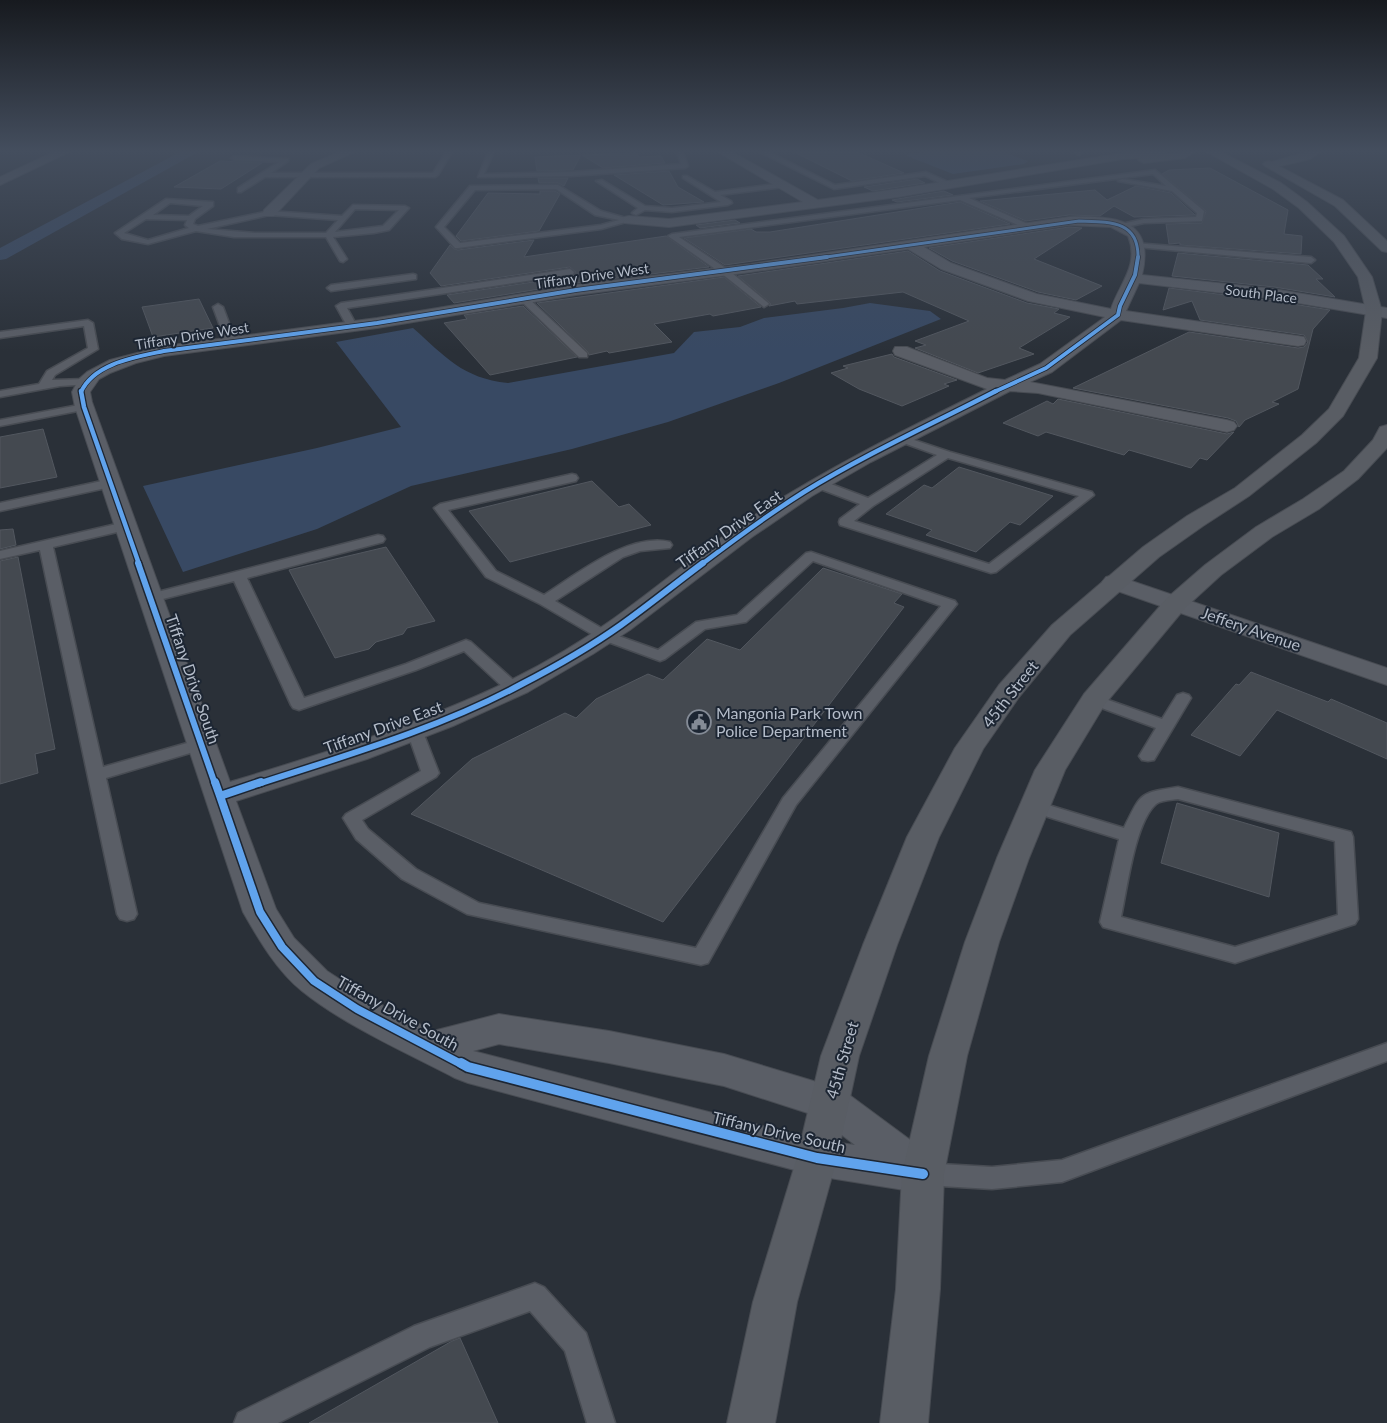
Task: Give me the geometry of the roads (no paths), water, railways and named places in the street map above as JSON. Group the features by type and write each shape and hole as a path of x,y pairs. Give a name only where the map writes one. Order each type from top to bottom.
{"main road":[{"name":"45th Street","path":"751,1423 775,1302 817,1158 840,1056 880,945 923,837 969,748 1009,691 1061,630 1114,582 1151,552 1195,521 1242,492 1309,439 1336,412 1368,358 1380,312 1365,277 1339,240 1318,218"},
{"path":"1355,218 1387,248"},
{"path":"904,1423 918,1289 923,1174 948,1056 982,942 1013,858 1050,770 1094,700 1176,603 1213,570 1264,532 1311,504 1351,475 1382,442 1387,431"}],"street":[{"path":"628,220 669,223 705,218"},
{"name":"Tiffany Drive West","path":"85,385 149,354 443,313 634,282 724,271 1027,227 1083,221 1120,227"},
{"path":"1118,315 1118,308 1134,278 1138,264 1137,245 1134,235 1120,227"},
{"path":"911,244 946,266 1032,298 1118,315 1298,341"},
{"name":"South Place","path":"1134,278 1274,294 1380,312"},
{"name":"Tiffany Drive East","path":"220,796 357,752 415,731 513,688 605,636 744,532 819,484 902,439 1006,386 1046,368 1118,315"},
{"path":"901,351 984,383 1038,388 1227,426"},
{"name":"Tiffany Drive South","path":"85,385 111,483 125,526 260,912 282,947 314,981 335,996 468,1067 817,1158 923,1174"},
{"name":"Jeffery Avenue","path":"1114,582 1387,677"},
{"name":"Tiffany Drive South","path":"430,1047 499,1028 609,1047 724,1070 830,1103 923,1174"}],"lane":[{"path":"140,218 119,233 125,237 148,242 194,229 243,218"},
{"path":"191,218 189,225 194,229 219,233 328,235 374,231 386,228 395,218"},
{"path":"328,235 344,218"},
{"path":"447,218 440,227 458,246 601,227 628,220"},
{"path":"621,218 628,220"},
{"path":"764,304 724,271 672,236 802,218"},
{"path":"1008,218 1027,227"},
{"path":"1120,227 1144,221 1199,218"},
{"path":"328,235 343,259"},
{"path":"1137,245 1311,260"},
{"path":"341,306 570,272"},
{"path":"352,326 329,286 414,277"},
{"path":"524,299 583,355"},
{"path":"218,307 231,342"},
{"path":"0,335 88,323 93,349 51,373 44,383 85,385"},
{"path":"0,394 85,385"},
{"path":"0,423 85,385"},
{"path":"902,439 946,454 1088,495 991,569 845,522 869,503 946,454"},
{"path":"415,731 430,773 352,818 362,834 410,874 474,909 701,957 789,802 950,604 811,556 741,619 701,624 660,656 605,636 545,601 491,574 440,508 572,478"},
{"path":"0,506 111,483"},
{"path":"819,484 869,503"},
{"path":"0,555 125,526"},
{"path":"151,598 378,539"},
{"path":"46,545 126,914"},
{"path":"545,601 618,554 638,547 665,545"},
{"path":"239,576 299,705 411,667 466,645 513,688"},
{"path":"1148,756 1183,698"},
{"path":"1094,700 1166,726"},
{"path":"96,775 201,744"},
{"path":"1178,794 1344,837 1348,919 1235,955 1110,922 1129,836 1143,807 1152,797 1178,794"},
{"path":"1035,807 1129,836"},
{"path":"923,1174 992,1178 1062,1171 1387,1052"},
{"path":"248,1423 424,1336 535,1296 576,1343 601,1423"}],"water":[{"path":"870,303 930,311 941,319 779,383 668,422 572,449 411,486 317,529 183,572 143,486 317,448 401,427 336,342 413,328 445,357 466,371 492,380 508,383 674,353 694,332 740,327 764,318"}],"waterway":[{"path":"0,255 68,218"}],"place":[{"name":"Mangonia Park Town Police Department","path":"699,722"}]}
